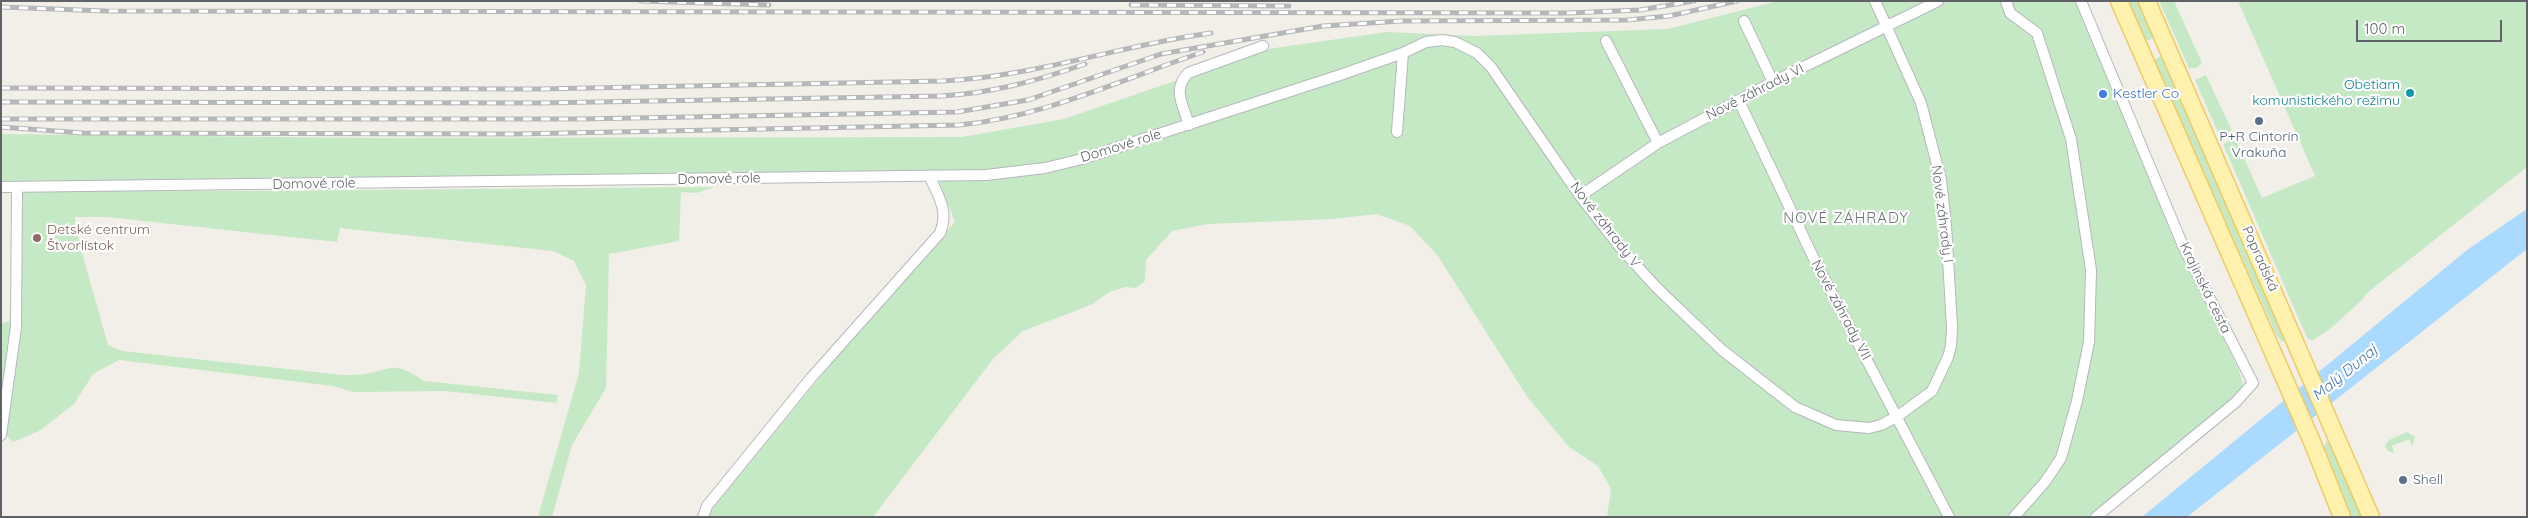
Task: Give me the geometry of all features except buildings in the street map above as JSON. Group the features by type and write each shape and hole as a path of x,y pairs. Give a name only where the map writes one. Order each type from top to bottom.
{"main road":[{"name":"Popradská","path":"2118,1 2313,444 2342,517"},
{"name":"Popradská","path":"2148,1 2371,517"}],"street":[{"name":"Nové záhrady I","path":"1875,1 1921,103 1941,180 1951,308 1951,346 1944,367 1932,391 1898,416"},
{"name":"Nové záhrady VI","path":"1580,196 1658,143 1772,82 1938,1"},
{"path":"2006,1 2010,13 2037,33 2072,139 2091,270 2089,342 2061,458 2044,482 2014,517"},
{"name":"Krajinská cesta","path":"2081,1 2183,246 2253,382 2236,402 2096,517"},
{"path":"1744,20 1772,82"},
{"name":"Nové záhrady V","path":"1403,53 1426,42 1442,40 1465,46 1477,53 1491,66 1580,196 1656,287 1722,350 1795,407 1826,422 1850,428 1875,427 1898,416"},
{"path":"1606,42 1658,143"},
{"path":"1189,125 1179,92 1180,82 1188,73 1263,46"},
{"path":"1397,132 1403,53"},
{"name":"Domové role","path":"1,187 986,175 1045,168 1082,159 1403,53"},
{"name":"Nové záhrady VII","path":"1739,101 1816,263 1898,416 1949,517"},
{"path":"703,517 707,506 811,378 940,233 946,220 943,206 930,177"},
{"path":"1,435 16,327 17,187"}],"green space":[{"path":"1778,1 2077,1 2183,256 2238,368 2245,389 2088,517 1607,517 1611,489 1598,466 1569,447 1528,398 1438,256 1410,226 1377,214 1332,219 1208,224 1172,231 1146,260 1145,281 1136,288 1125,287 1109,292 1093,304 1023,331 993,359 873,517 708,517 711,510 871,315 955,222 936,173 409,180 1,181 1,134 369,138 962,137 1064,119 1268,49 1387,32 1475,36 1668,29"},
{"path":"2125,1 2137,1 2154,38 2143,42"},
{"path":"2159,1 2174,1 2202,63 2196,68 2189,68"},
{"path":"2238,1 2527,1 2527,167 2367,293 2363,299 2330,329 2313,340 2308,339 2301,324 2223,144 2235,138 2262,198 2315,176"},
{"path":"2161,56 2287,338 2282,342 2276,334 2154,60"},
{"path":"2206,75 2232,131 2225,137 2220,137 2195,80"},
{"path":"715,187 696,193 681,192 679,241 609,254 606,388 572,445 552,517 538,517 579,373 586,285 574,261 553,251 340,228 337,242 107,217 75,217 75,228 108,345 122,351 342,375 365,374 389,368 400,368 424,381 558,395 556,403 445,391 353,392 333,386 119,360 93,374 74,404 39,431 13,442 1,431 1,324 22,316 23,190 242,191"},
{"path":"2407,432 2415,437 2412,446 2409,439 2392,446 2394,453 2388,451 2385,446 2389,440"},
{"path":"2327,441 2333,447 2361,517 2352,517 2324,446"}],"water":[{"name":"Malý Dunaj","path":"2527,209 2527,249 2187,517 2142,517 2467,250"}],"railway":[{"path":"641,1 769,5"},
{"path":"1,7 106,11 1569,13 1640,10 1694,1"},
{"path":"1,119 580,119 957,112 1028,100 1161,54 1323,26 1401,21 1627,20 1669,16 1737,1"},
{"path":"1131,5 1289,6"},
{"path":"1,88 538,89 942,81 1010,74 1177,38 1211,33"},
{"path":"1,127 83,133 517,134 959,125 991,121 1052,106 1203,52"},
{"path":"1,102 539,103 941,96 978,92 1014,85 1085,64"}],"place":[{"name":"Obetiam komunistického režimu","path":"2410,93"},
{"name":"Kestler Co","path":"2103,94"},
{"name":"P+R Cintorín Vrakuňa","path":"2259,121"},
{"name":"Detské centrum Štvorlístok","path":"37,238"},
{"name":"Shell","path":"2403,480"}],"district":[{"name":"NOVÉ ZÁHRADY","path":"1846,218"}]}
